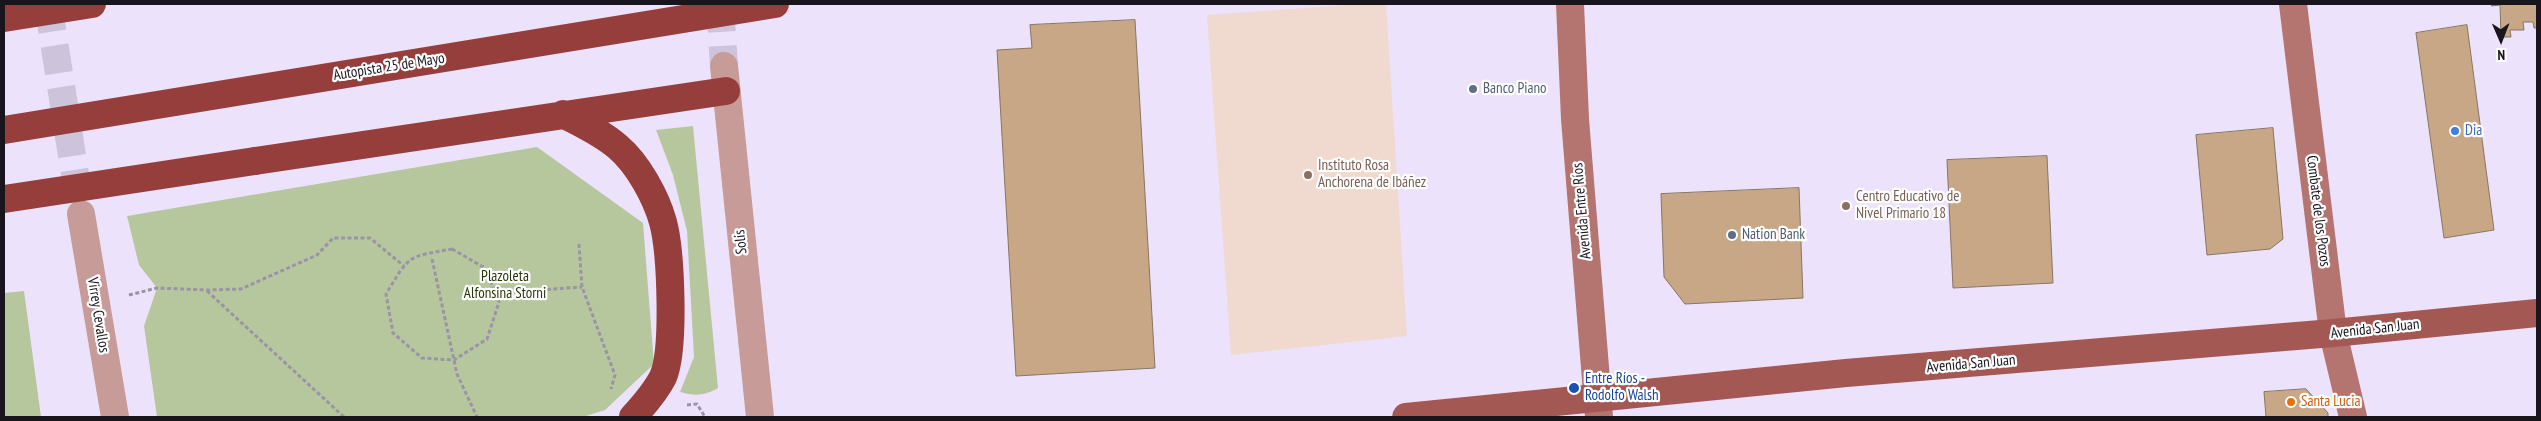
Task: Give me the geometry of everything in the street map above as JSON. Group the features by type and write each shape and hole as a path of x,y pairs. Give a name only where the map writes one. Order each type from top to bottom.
{"highway":[{"path":"4,18 92,4"},
{"name":"Autopista 25 de Mayo","path":"4,130 775,4"},
{"path":"4,199 563,114 725,78"},
{"path":"563,114 593,130 619,148 650,191 663,221 666,238 670,312 669,348 663,377 633,417"}],"main road":[{"name":"Avenida San Juan","path":"1406,417 1599,408 1846,373 2333,333 2537,313"}],"street":[{"name":"Avenida Entre Ríos","path":"1570,4 1575,119 1599,408"},
{"name":"Combate de los Pozos","path":"2293,4 2333,333 2353,417"},
{"name":"Solís","path":"725,78 760,417"},
{"name":"Virrey Cevallos","path":"81,214 115,417"}],"path":[{"path":"157,288 241,289 317,255 333,238 370,238 404,266"},
{"path":"579,244 582,287 615,375 610,393"},
{"path":"452,249 485,268 499,302 487,339 454,360 422,358 393,333 386,294 404,266 413,256 452,249"},
{"path":"432,259 457,374 477,417"},
{"path":"495,293 582,287"},
{"path":"207,290 344,417"}],"shaded area":[{"name":"Instituto Rosa Anchorena de Ibáñez","path":"1361,4 1386,4 1407,336 1231,355 1207,15"}],"green space":[{"path":"693,126 718,388 708,393 695,395 680,392 694,357 687,231 673,175 656,130"},
{"name":"Plazoleta Alfonsina Storni","path":"537,147 643,223 654,364 605,410 586,416 569,417 157,417 144,326 157,288 139,265 127,216"},
{"path":"24,291 41,417 4,417 4,293"}],"building":[{"path":"2492,4 2537,4 2537,28 2534,28 2533,22 2523,22 2524,30 2510,30 2511,37 2501,37 2500,5 2492,6"},
{"path":"1135,20 1155,368 1016,376 997,50 1032,48 1030,25"},
{"name":"Dia","path":"2467,25 2494,230 2444,238 2416,33"},
{"path":"2273,128 2283,239 2270,249 2207,255 2196,135"},
{"path":"2047,156 2053,283 1953,288 1947,160"},
{"name":"Nation Bank","path":"1799,188 1803,298 1685,304 1664,277 1661,194"},
{"name":"Santa Lucia","path":"2306,389 2328,413 2328,417 2266,417 2264,392"}],"tunnel":[{"path":"48,4 81,212"},
{"path":"720,4 724,66"}],"place":[{"name":"Banco Piano","path":"1473,89"},
{"name":"Dia","path":"2455,131"},
{"name":"Instituto Rosa Anchorena de Ibáñez","path":"1308,175"},
{"name":"Centro Educativo de Nivel Primario 18","path":"1846,206"},
{"name":"Nation Bank","path":"1732,235"},
{"name":"Entre Ríos - Rodolfo Walsh","path":"1574,388"},
{"name":"Santa Lucia","path":"2291,402"}]}
